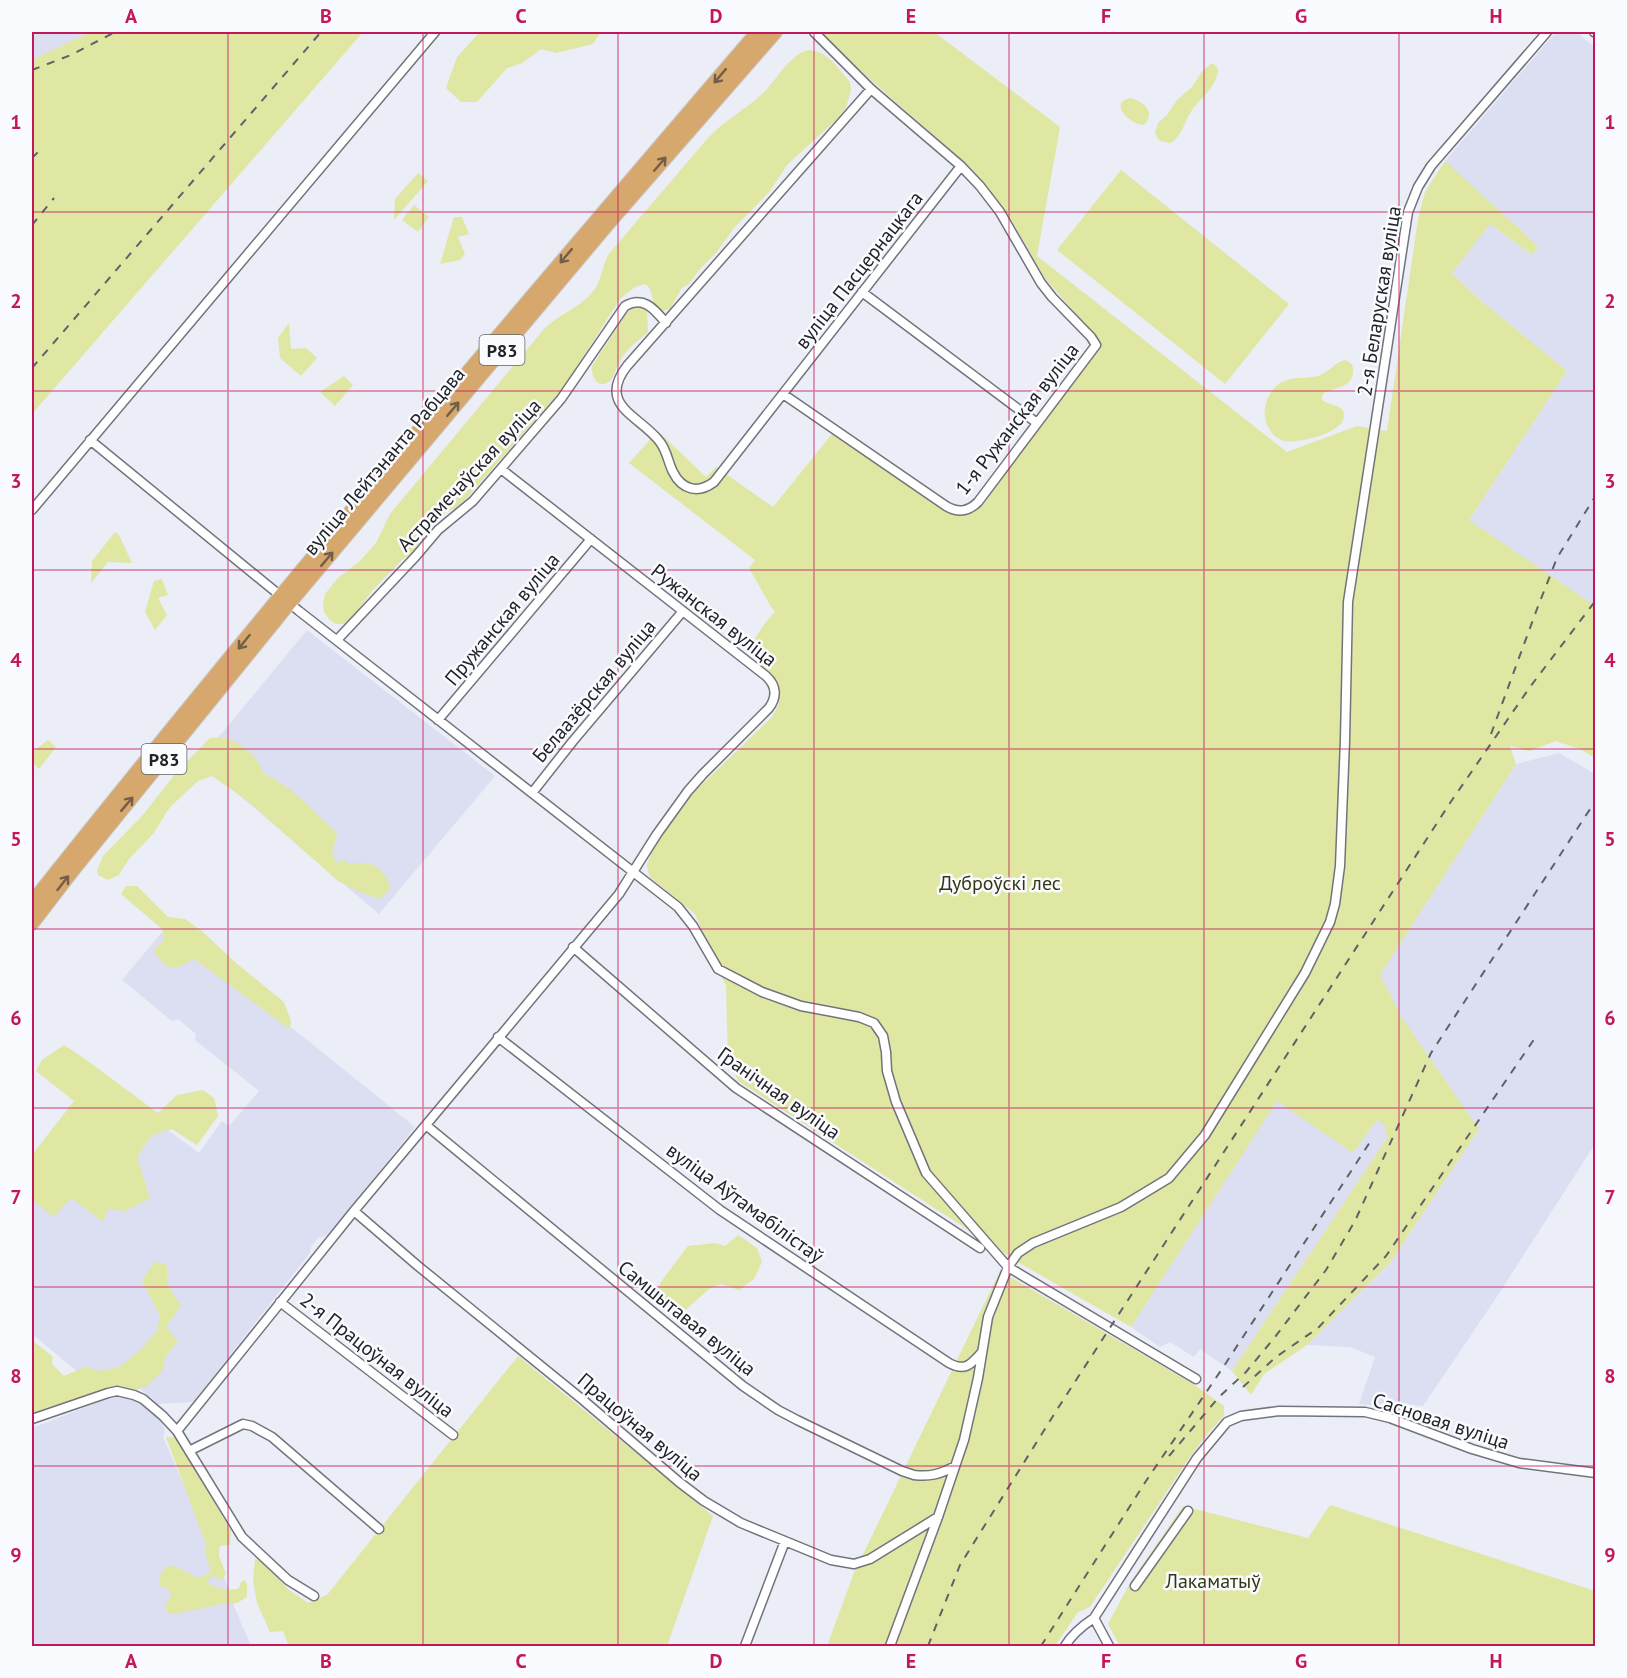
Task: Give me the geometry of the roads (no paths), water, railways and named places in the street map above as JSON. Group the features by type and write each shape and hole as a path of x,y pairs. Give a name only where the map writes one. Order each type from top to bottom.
{"highway":[{"name":"вуліца Лейтэнанта Рабцава","path":"32,903 203,712 285,600 577,243 758,32"},
{"name":"вуліца Лейтэнанта Рабцава","path":"285,600 775,32"},
{"name":"вуліца Лейтэнанта Рабцава","path":"32,923 85,846"}],"street":[{"path":"32,510 435,32"},
{"path":"814,32 871,89 961,166"},
{"name":"2-я Беларуская вуліца","path":"1008,1267 1018,1253 1033,1244 1121,1207 1169,1178 1205,1135 1305,973 1330,922 1340,866 1347,619 1405,227 1412,200 1425,174 1547,32"},
{"path":"666,323 871,89"},
{"name":"вуліца Пасцернацкага","path":"666,323 619,378 618,401 659,440 672,471 681,483 694,489 702,489 714,482 961,166"},
{"name":"1-я Ружанская вуліца","path":"783,394 946,506 958,511 969,509 978,502 1096,345 1041,283 1000,212 961,166"},
{"path":"862,292 1037,423"},
{"name":"Астрамечаўская вуліца","path":"337,640 438,530 465,509 561,399 625,306 639,301 646,303 652,306 666,323"},
{"path":"90,440 285,600 678,907 693,926 718,969 762,992 801,1006 859,1017 874,1023 883,1036 887,1071 896,1102 926,1173 1008,1267 1196,1379"},
{"name":"Ружанская вуліца","path":"501,468 771,680 774,686 775,698 769,708 688,791 657,834 634,872"},
{"name":"Пружанская вуліца","path":"438,720 591,539"},
{"name":"Белаазёрская вуліца","path":"532,793 683,611"},
{"path":"177,1431 354,1211 619,894 634,872"},
{"name":"Гранічная вуліца","path":"573,947 736,1088 980,1248"},
{"name":"вуліца Аўтамабілістаў","path":"498,1037 720,1210 949,1363 958,1367 966,1366 982,1352"},
{"name":"Самшытавая вуліца","path":"427,1125 730,1375 778,1410 914,1475 936,1475 956,1466"},
{"name":"Працоўная вуліца","path":"354,1211 691,1492 729,1517 831,1560 854,1564 870,1559 938,1517"},
{"path":"890,1647 956,1466 978,1378 988,1317 1008,1267"},
{"name":"2-я Працоўная вуліца","path":"280,1302 453,1435"},
{"path":"32,1419 117,1391 142,1399 177,1431 242,1537 288,1580 314,1596"},
{"name":"Сасновая вуліца","path":"1065,1647 1080,1628 1094,1618 1197,1458 1227,1422 1241,1416 1279,1411 1365,1412 1390,1418 1472,1449 1519,1463 1596,1473"},
{"path":"189,1451 243,1424 252,1425 272,1437 379,1529"},
{"path":"1135,1586 1188,1511"},
{"path":"745,1647 785,1542"},
{"path":"1094,1618 1109,1647"}],"railway":[{"path":"32,70 71,55 115,32"},
{"path":"32,368 321,32"},
{"path":"32,158 43,147"},
{"path":"32,225 54,198"},
{"path":"1491,734 1557,558 1596,495"},
{"path":"928,1646 960,1565 1058,1408 1450,803 1530,687 1596,600"},
{"path":"1169,1456 1219,1397 1246,1372 1326,1270 1355,1221 1431,1053 1594,803"},
{"path":"1243,1387 1276,1357 1318,1328 1386,1256 1537,1035"},
{"path":"1041,1646 1146,1481 1372,1139"}],"park label":[{"name":"Дуброўскі лес","path":"1000,883"},
{"name":"Лакаматыў","path":"1213,1581"}]}
